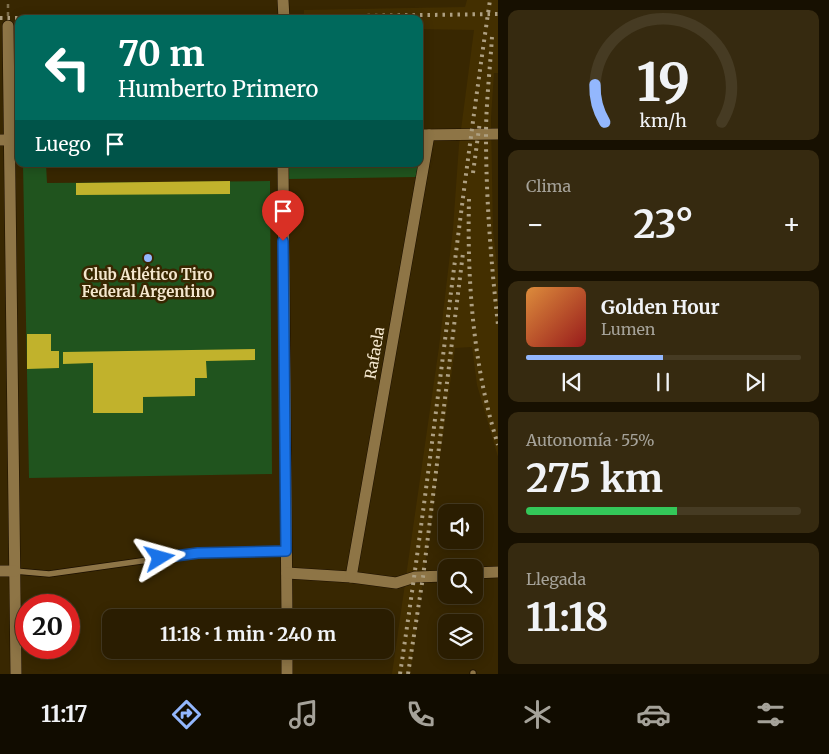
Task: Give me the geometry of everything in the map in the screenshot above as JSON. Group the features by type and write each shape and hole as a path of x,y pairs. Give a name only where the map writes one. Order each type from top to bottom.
{"street":[{"path":"283,0 284,15"},
{"path":"8,26 9,140 6,352 15,571 16,674"},
{"path":"424,135 498,134"},
{"path":"283,167 287,609"},
{"name":"Rafaela","path":"351,577 419,167"},
{"path":"0,572 15,571"},
{"path":"483,573 498,572"},
{"path":"287,573 351,577 396,583 415,577 438,576"},
{"path":"287,659 287,674"}],"lane":[{"path":"15,571 49,574 198,553 286,551"}],"path":[{"path":"8,0 8,26"}],"shaded area":[{"path":"467,0 498,0 498,73 494,73 491,118 493,230 498,274 498,457 477,385 472,347 455,348 410,674 392,674 439,347 453,229 459,145 474,30 423,29 423,15 304,15 304,10 465,7"}],"green space":[{"name":"Club Atlético Tiro Federal Argentino","path":"23,167 46,167 47,183 270,181 272,474 29,478"},
{"path":"288,167 419,167 417,177 288,179"}],"building":[{"path":"230,181 230,194 76,195 76,183"},
{"path":"27,334 51,334 51,351 59,351 59,368 27,369"},
{"path":"255,349 255,360 206,361 207,378 195,378 195,396 143,397 143,413 93,413 93,363 63,364 63,352"}],"railway":[{"path":"400,674 424,506 490,0"},
{"path":"423,15 498,14"},
{"path":"0,18 15,18"},
{"path":"492,37 486,159 489,230 498,325"},
{"path":"473,173 480,121"},
{"path":"469,199 469,261 473,323 489,415 498,445"},
{"path":"408,674 423,577 463,253"}],"place":[{"name":"Club Atlético Tiro Federal Argentino","path":"148,258"}],"route":[{"path":"160,558 198,553 286,551 283,241"}]}
